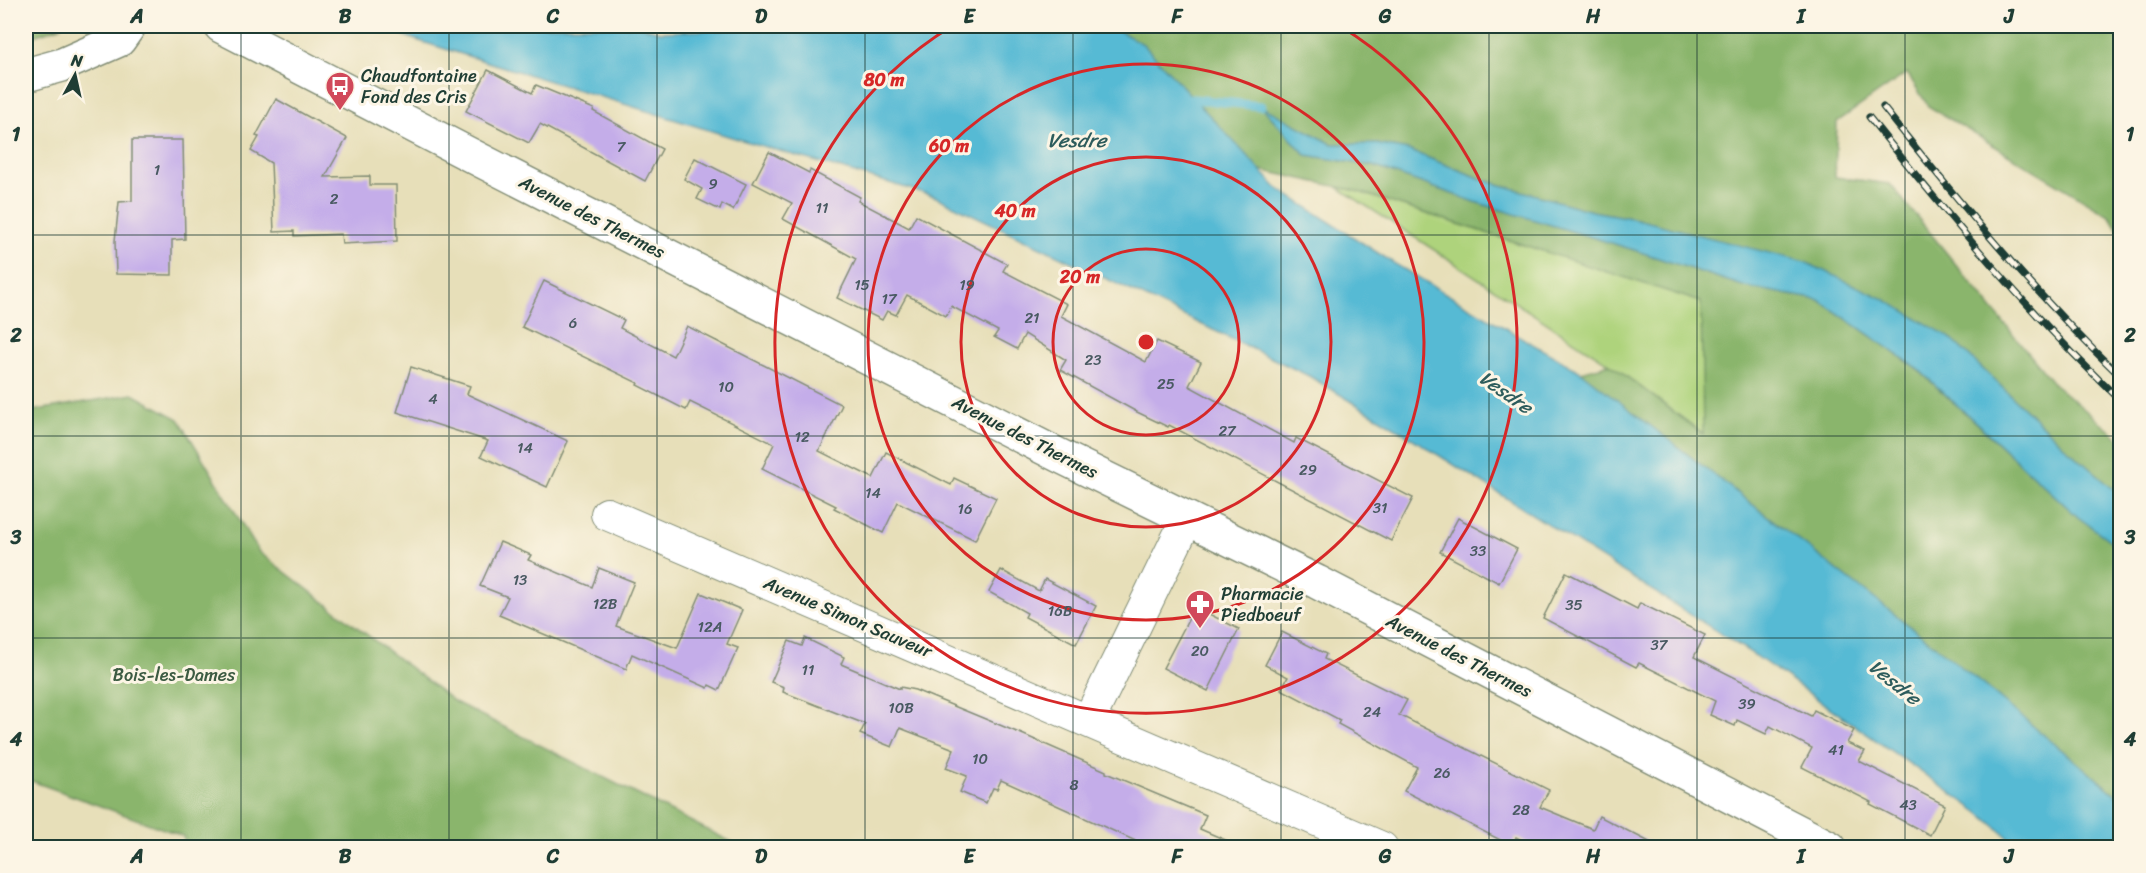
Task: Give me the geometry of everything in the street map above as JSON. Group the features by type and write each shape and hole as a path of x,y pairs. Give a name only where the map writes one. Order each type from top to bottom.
{"main road":[{"path":"26,75 62,65 119,40 129,26"},
{"name":"Avenue des Thermes","path":"221,26 1187,519 1317,582 1830,848"}],"street":[{"name":"Avenue Simon Sauveur","path":"607,514 1382,848"},
{"path":"1089,720 1187,519"}],"green space":[{"path":"26,26 62,26 26,39"},
{"path":"1110,26 2120,26 2120,233 2109,215 1928,106 1907,73 1837,122 1835,177 1890,184 2054,384 2120,439 2120,495 2064,446 1948,336 1637,219 1592,211 1487,181 1408,150 1377,144 1332,144 1262,107 1306,155 1373,166 1478,203 1631,249 1746,287 1819,300 1916,368 2078,517 2120,548 2120,798 1942,651 1581,372 1610,364 1703,434 1701,302 1353,190 1260,170 1143,44"},
{"path":"1337,187 1353,190 1701,302 1704,434 1610,364"},
{"name":"Bois-les-Dames","path":"133,394 179,419 259,552 455,702 741,847 187,847 183,836 26,779 26,412"}],"water":[{"name":"Vesdre","path":"379,26 639,26 660,32 819,26 1110,26 1143,44 1277,188 1395,264 1581,372 1942,651 2120,798 2120,847 2020,847 1978,812 1756,656 1391,425 1309,376 934,196 728,136 416,40"},
{"path":"1261,106 1332,144 1377,144 1408,150 1487,181 1592,211 1637,219 1805,262 1882,298 1948,336 2064,446 2120,495 2120,548 2078,517 1917,368 1819,300 1746,287 1631,249 1478,203 1373,166 1306,155"}],"building":[{"path":"488,70 532,93 536,85 594,109 593,111 662,149 645,181 540,124 529,143 466,111"},
{"path":"276,99 347,138 325,177 370,176 370,185 396,185 397,241 342,244 341,234 294,236 294,231 274,232 271,163 251,151 259,137 256,136"},
{"path":"132,140 183,140 185,239 172,240 172,275 116,274 115,241 119,202 132,201"},
{"path":"769,152 809,173 810,170 860,197 858,201 909,228 916,215 1007,264 1003,271 1067,304 1061,316 1146,362 1157,341 1201,362 1189,386 1294,443 1296,438 1413,498 1391,541 1169,425 1168,427 1137,412 1060,370 1066,360 1025,334 1017,349 994,337 998,331 951,306 946,316 907,295 896,315 887,311 882,320 837,298 856,259 783,219 792,203 753,183"},
{"path":"695,158 746,184 733,210 722,204 720,210 697,199 702,189 684,179"},
{"path":"544,281 624,320 620,328 673,356 687,326 842,405 819,451 873,478 886,452 951,485 954,478 996,498 975,540 898,502 883,533 834,508 836,506 762,469 774,444 690,402 686,410 637,385 638,383 522,327"},
{"path":"411,367 470,386 467,394 568,441 547,487 481,456 488,441 397,412"},
{"path":"1458,518 1517,549 1499,583 1440,552"},
{"path":"500,542 531,555 528,560 592,587 599,568 634,582 616,626 677,648 701,593 742,610 727,644 738,648 719,690 709,685 708,688 632,654 626,669 499,615 508,597 480,586"},
{"path":"1001,570 1039,591 1045,579 1096,606 1076,644 1025,617 1027,613 989,592"},
{"path":"1566,572 1637,609 1640,603 1705,635 1694,657 1811,716 1814,710 1854,730 1847,743 1865,751 1859,761 1945,805 1930,835 1802,767 1812,748 1770,726 1766,734 1737,720 1735,726 1710,715 1715,701 1639,663 1636,667 1543,618"},
{"path":"1195,607 1239,629 1208,691 1163,668"},
{"path":"1282,632 1326,654 1324,659 1407,700 1399,715 1549,790 1540,807 1593,829 1599,816 1661,848 1538,848 1516,837 1512,846 1404,791 1417,767 1338,724 1340,720 1281,689 1288,677 1265,665"},
{"path":"805,638 844,657 841,664 900,689 900,687 915,690 1024,735 1206,815 1200,829 1244,848 1151,848 1001,780 997,789 993,788 986,803 960,792 967,776 946,768 954,749 900,728 892,747 860,734 865,724 783,692 784,687 771,682 789,641 802,646"}],"waterway":[{"path":"1183,98 1261,106"}],"railway":[{"path":"1883,107 1997,246 2120,376"},
{"path":"1869,117 2021,298 2120,400"}],"place":[{"name":"Chaudfontaine Fond des Cris","path":"340,112"},
{"name":"Pharmacie Piedboeuf","path":"1200,630"}]}
